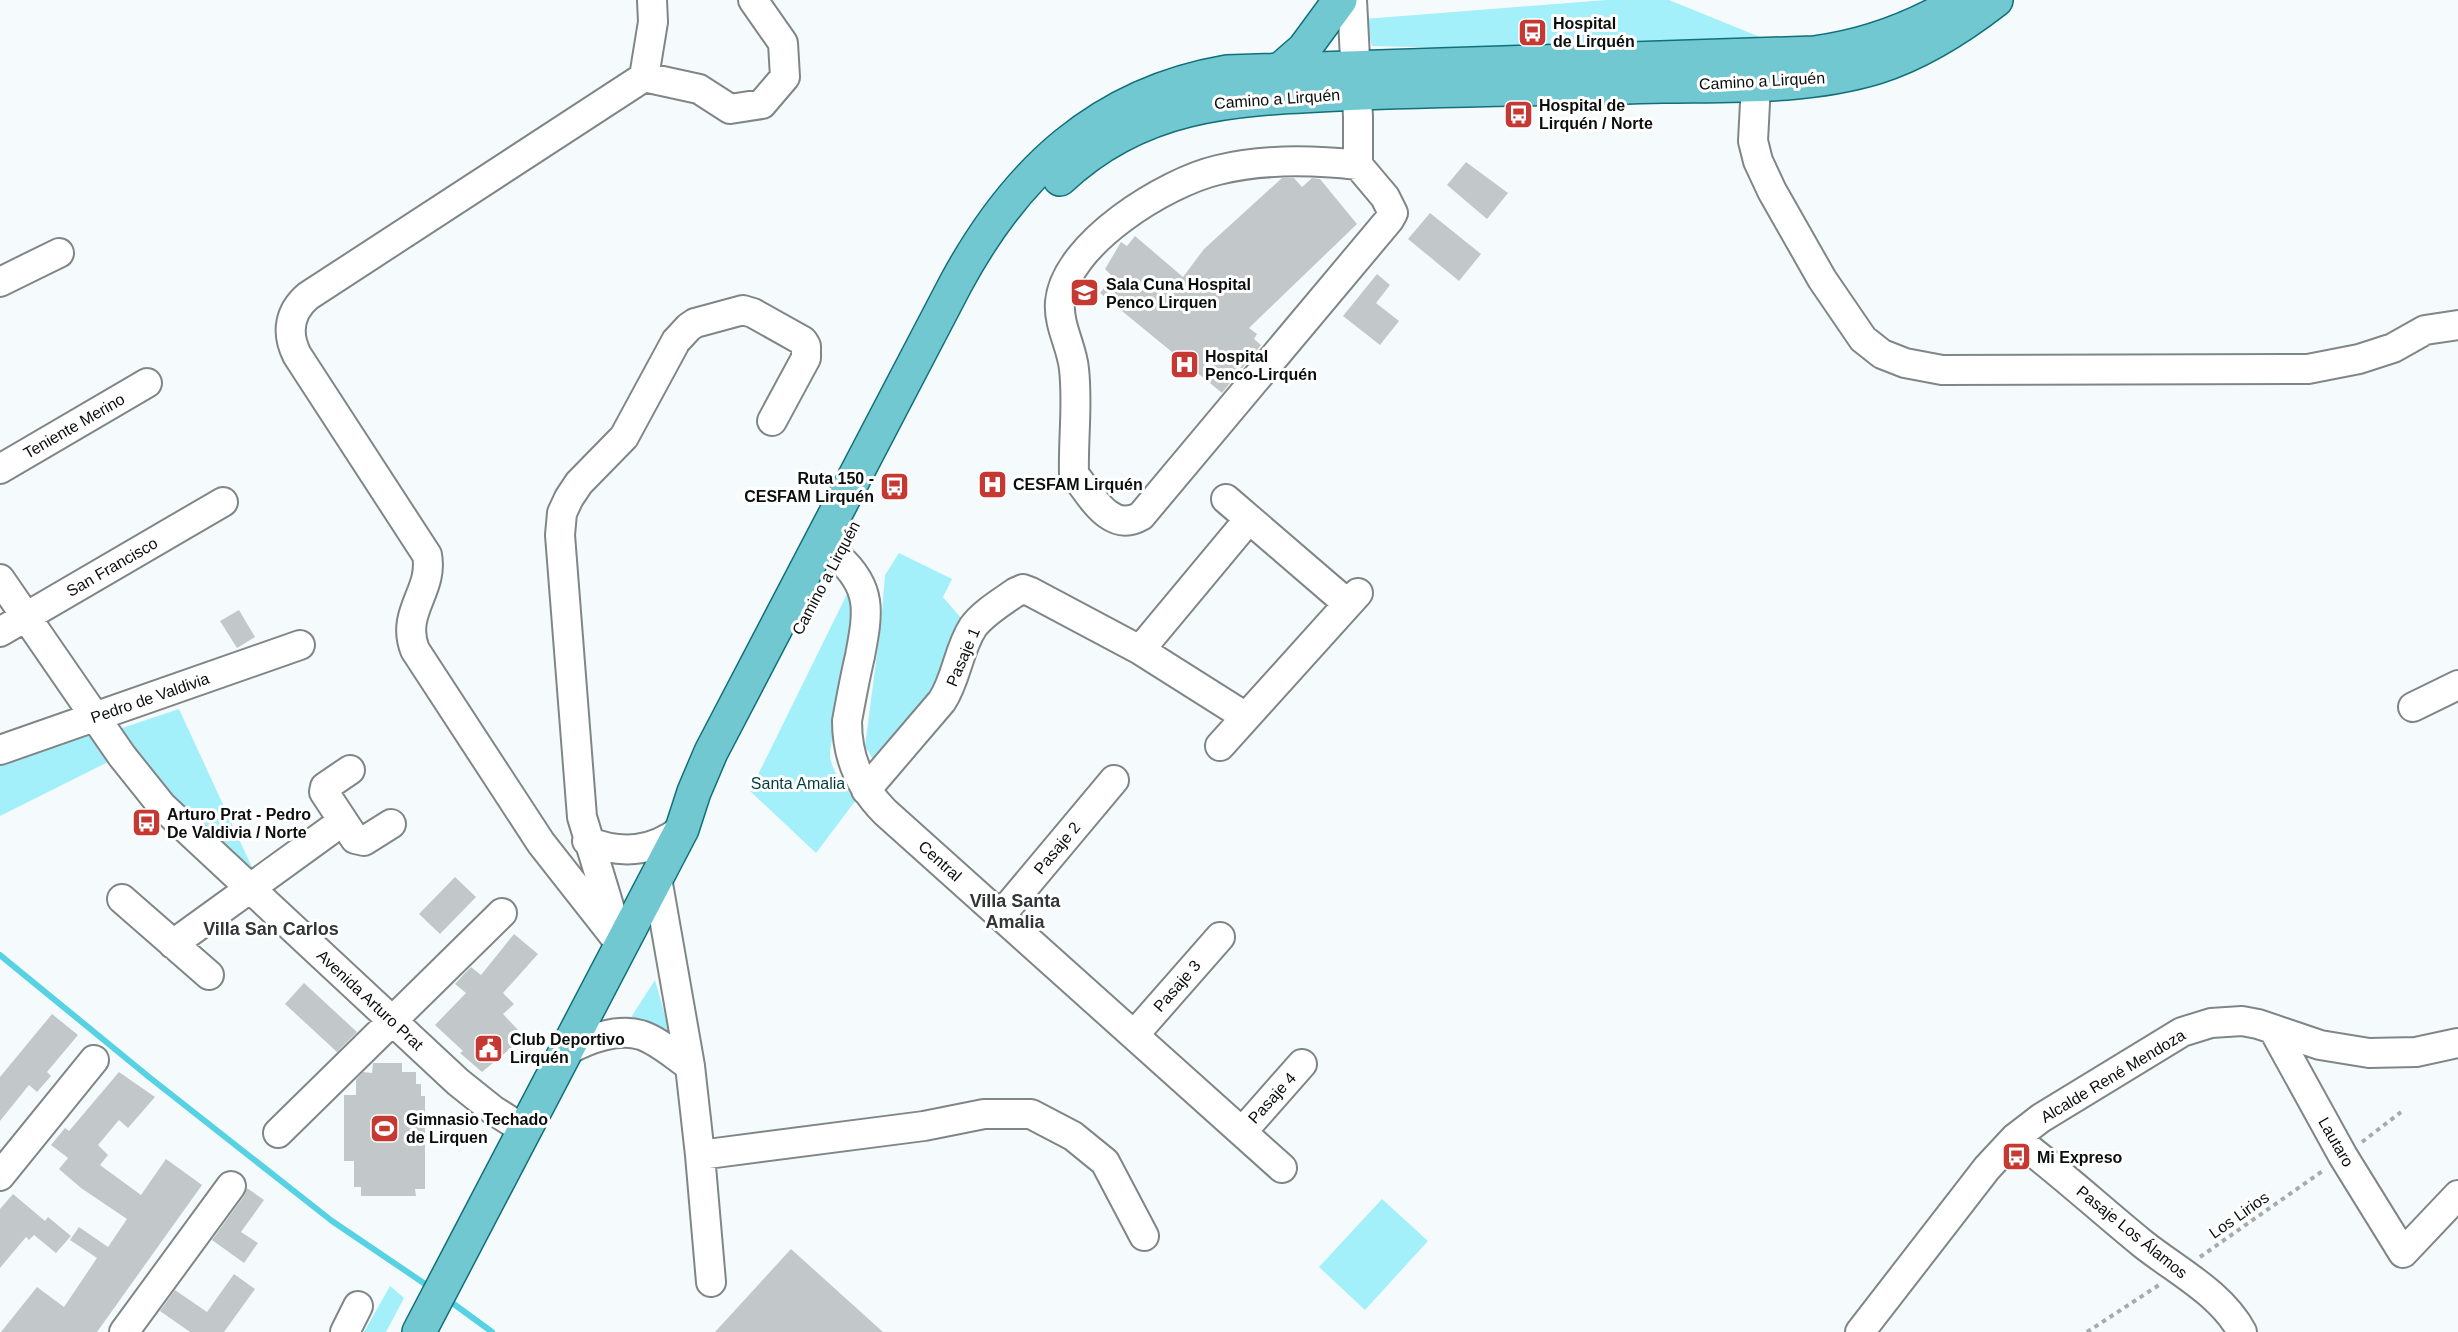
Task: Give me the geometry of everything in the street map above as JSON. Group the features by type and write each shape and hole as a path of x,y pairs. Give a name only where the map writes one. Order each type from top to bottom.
{"main road":[{"path":"1281,69 1304,49 1340,0"},
{"name":"Camino a Lirquén","path":"682,829 706,800 730,763 992,261 1024,216 1065,174 1117,137 1158,118 1192,108 1356,80 1814,53 1856,46 1896,34 1961,0"},
{"name":"Camino a Lirquén","path":"422,1327 682,829 694,792 711,752 971,255 1022,185 1066,144 1099,120 1143,95 1198,77 1227,72 1281,69 1356,80 1756,84 1826,79 1879,66 1943,37 1996,0"}],"street":[{"path":"644,77 653,22 652,0"},
{"path":"622,946 541,843 415,650 410,621 428,573 427,555 297,355 290,335 292,316 308,297 644,77 699,89 730,109 762,104 785,77 783,43 753,0"},
{"path":"1352,0 1358,165 1391,206 1393,213 1141,516 1125,522 1113,520 1074,474 1076,404 1074,367 1060,316 1060,301 1070,273 1095,241 1129,212 1195,178 1218,170 1279,163 1325,162 1358,165"},
{"path":"1756,84 1753,141 1758,161 1772,190 1822,279 1863,339 1882,354 1905,363 1942,370 2308,369 2359,359 2393,348 2424,330 2458,326"},
{"path":"0,282 59,253"},
{"path":"622,946 587,842 582,817 561,535 562,513 579,483 624,437 676,341 695,323 736,311 748,310 803,341 806,346 806,358 772,421"},
{"name":"Teniente Merino","path":"0,469 147,383"},
{"path":"1220,746 1353,599 1226,499"},
{"name":"San Francisco","path":"0,632 223,502"},
{"path":"1246,717 1140,650 1249,519"},
{"name":"Central","path":"838,557 856,577 866,601 866,625 847,721 847,735 853,764 866,790 885,812 1282,1167"},
{"name":"Avenida Arturo Prat","path":"0,579 95,717 162,806 475,1097 526,1131"},
{"name":"Pasaje 1","path":"866,790 942,701 952,684 969,634 977,622 1016,592 1023,590 1031,592 1140,650"},
{"name":"Pedro de Valdivia","path":"0,750 300,645"},
{"path":"2413,706 2458,685"},
{"path":"350,770 324,789 355,839 361,842 391,824"},
{"name":"Pasaje 2","path":"1001,915 1114,780"},
{"path":"173,944 343,820"},
{"path":"587,842 616,850 632,851 659,844 682,829"},
{"path":"657,878 690,1066 711,1282"},
{"path":"122,899 209,975"},
{"path":"278,1133 502,913"},
{"name":"Pasaje 3","path":"1134,1035 1220,937"},
{"name":"Alcalde René Mendoza","path":"1860,1332 1980,1176 2015,1138 2041,1119 2182,1032 2196,1026 2242,1021 2320,1045 2369,1053 2416,1052 2458,1043"},
{"name":"Lautaro","path":"2272,1029 2343,1156 2403,1253 2458,1195"},
{"path":"568,1050 598,1037 614,1034 641,1035 690,1066"},
{"path":"0,1176 94,1060"},
{"name":"Pasaje 4","path":"1242,1132 1302,1064"},
{"path":"700,1155 924,1126 984,1114 1031,1114 1073,1136 1105,1162 1144,1236"},
{"name":"Pasaje Los Álamos","path":"2015,1138 2079,1188 2144,1244 2217,1299 2236,1320 2242,1332"},
{"path":"124,1332 231,1186"},
{"path":"2458,1195 2458,1203"},
{"path":"345,1332 358,1305"}],"path":[{"name":"Los Lirios","path":"2087,1332 2180,1271 2343,1156 2401,1112"}],"green space":[{"path":"1606,0 1669,0 1760,37 1533,50 1372,46 1364,19"},
{"path":"899,553 952,579 943,597 961,618 945,669 935,688 874,761 865,746 885,575"},
{"name":"Santa Amalia","path":"848,592 849,643 830,754 841,782 856,800 816,853 750,791"},
{"path":"179,709 256,876 174,801 119,729"},
{"path":"88,731 114,759 0,816 0,765"},
{"path":"655,980 674,1047 619,1036"},
{"path":"1382,1199 1428,1241 1365,1310 1319,1267"},
{"path":"390,1286 404,1298 386,1332 364,1332"}],"building":[{"path":"1466,162 1508,193 1487,219 1447,185"},
{"path":"1282,178 1294,178 1302,187 1312,178 1320,179 1357,224 1249,328 1257,334 1254,339 1261,345 1222,393 1100,293 1113,277 1105,269 1121,242 1127,246 1135,236 1183,277 1204,249"},
{"path":"1430,213 1481,254 1459,281 1408,239"},
{"path":"1377,274 1390,285 1376,303 1399,321 1380,345 1343,316"},
{"path":"239,610 255,637 237,648 220,621"},
{"path":"455,877 476,897 440,934 419,914"},
{"path":"514,934 538,954 503,993 514,1004 503,1014 519,1031 515,1039 518,1042 482,1072 460,1053 463,1051 435,1025 466,993 455,984 471,967 481,975"},
{"path":"304,983 357,1032 337,1052 285,1004"},
{"path":"52,1014 78,1035 47,1072 51,1076 37,1092 29,1085 0,1121 0,1077"},
{"name":"Gimnasio Techado de Lirquen","path":"373,1063 402,1063 402,1072 416,1072 416,1084 421,1084 421,1096 425,1096 425,1189 415,1189 416,1196 361,1196 361,1187 354,1187 354,1161 344,1161 344,1095 356,1095 356,1080 363,1072 372,1073"},
{"path":"119,1072 155,1097 128,1128 119,1120 98,1145 108,1155 100,1165 141,1195 166,1159 202,1185 97,1332 1,1332 37,1287 64,1307 97,1258 70,1240 79,1227 108,1247 127,1219 81,1188 59,1169 68,1158 51,1145 65,1128 69,1131"},
{"path":"247,1188 264,1200 241,1232 258,1243 244,1263 212,1240 244,1196"},
{"path":"13,1194 45,1221 48,1217 71,1236 56,1253 34,1235 29,1240 26,1237 0,1268 0,1209"},
{"path":"791,1249 883,1332 715,1332"},
{"path":"234,1274 255,1289 224,1332 190,1332 160,1311 175,1290 207,1312"}],"waterway":[{"path":"0,955 149,1077 332,1221 431,1288"},
{"path":"447,1299 492,1332"}],"place":[{"name":"Hospital de Lirquén","path":"1532,32"},
{"name":"Hospital de Lirquén / Norte","path":"1518,114"},
{"name":"Sala Cuna Hospital Penco Lirquen","path":"1085,293"},
{"name":"Hospital Penco-Lirquén","path":"1184,365"},
{"name":"CESFAM Lirquén","path":"992,484"},
{"name":"Ruta 150 - CESFAM Lirquén","path":"895,487"},
{"name":"Arturo Prat - Pedro De Valdivia / Norte","path":"146,823"},
{"name":"Club Deportivo Lirquén","path":"489,1048"},
{"name":"Gimnasio Techado de Lirquen","path":"385,1128"},
{"name":"Mi Expreso","path":"2016,1157"}],"district":[{"name":"Villa Santa Amalia","path":"1015,911"},
{"name":"Villa San Carlos","path":"271,929"}]}
